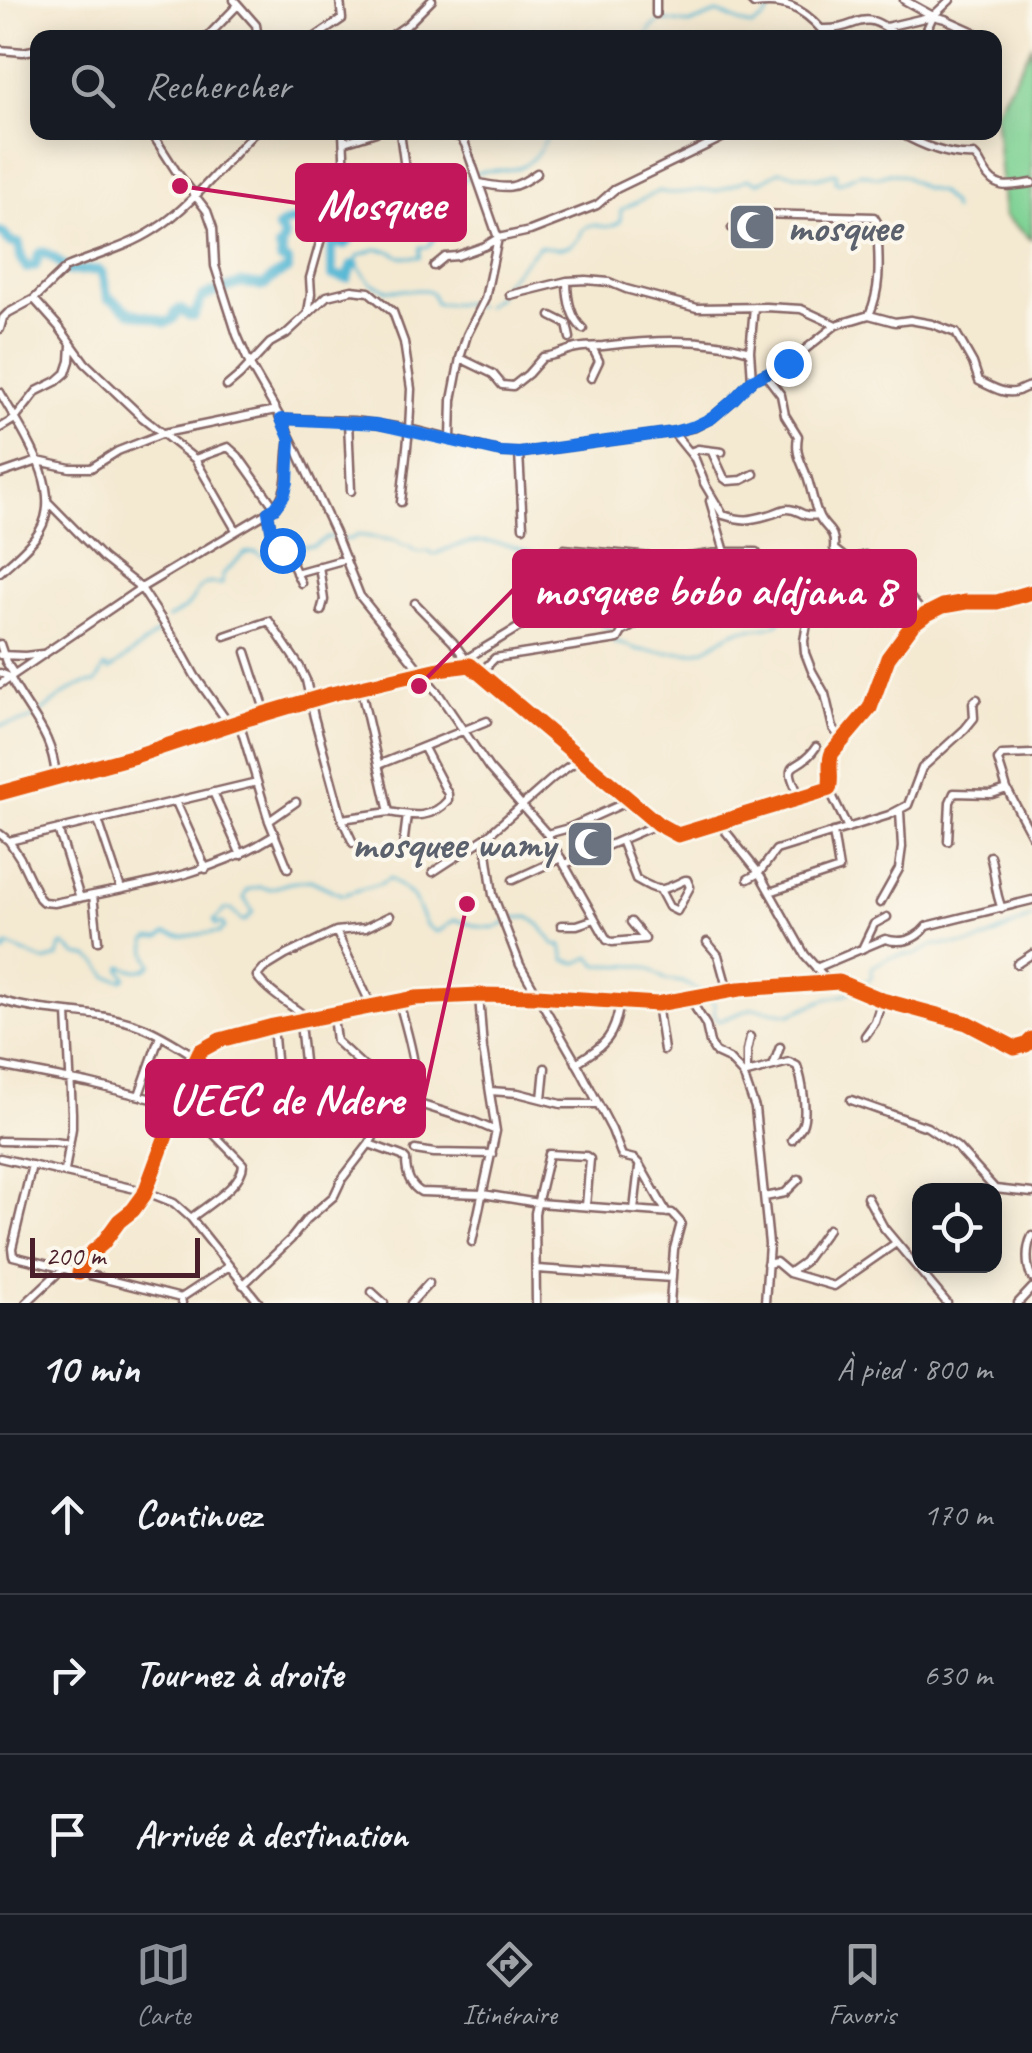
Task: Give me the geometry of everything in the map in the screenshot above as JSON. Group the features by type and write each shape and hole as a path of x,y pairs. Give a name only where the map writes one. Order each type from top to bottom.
{"street":[{"path":"326,30 342,20 340,0"},
{"path":"398,30 432,0"},
{"path":"656,0 656,14"},
{"path":"750,0 754,4 770,2 796,7 822,29 834,30 869,19 890,30"},
{"path":"904,0 970,30"},
{"path":"926,30 933,16 950,0"},
{"path":"213,30 236,3 257,30"},
{"path":"886,27 933,16"},
{"path":"0,50 30,51"},
{"path":"155,140 211,220 213,256 224,302 250,365 281,419 335,533 360,596 422,673 489,768 548,834 604,936 612,942 646,939 631,922"},
{"path":"0,329 2,318 34,299 65,269 154,230 247,140"},
{"path":"308,313 310,278 321,224 328,212 338,206 344,177 343,140"},
{"path":"401,140 415,224"},
{"path":"451,439 452,400 460,358 484,299 498,238 462,140"},
{"path":"434,266 445,257 597,205 614,190 717,140"},
{"path":"917,140 961,156 974,155 982,162 985,174 1000,185 1032,183"},
{"path":"479,181 509,188 538,173"},
{"path":"732,228 748,223 755,214 874,217 878,296 869,315"},
{"path":"510,295 568,281 609,282 697,308 802,310 836,326"},
{"path":"568,281 570,305 584,329"},
{"path":"227,386 270,343 286,334 327,296 352,290 369,292 392,312 410,371 412,389 401,502"},
{"path":"34,299 93,371 195,460 236,530"},
{"path":"752,380 754,307"},
{"path":"281,419 348,421 409,429 519,453 673,432 712,418 752,380 788,363 836,326 869,315 946,328 956,333 980,380 1012,393 1032,386"},
{"path":"551,316 567,324 573,349"},
{"path":"570,338 575,319"},
{"path":"460,358 493,374 502,385 512,386 543,357 573,349 676,340 750,351"},
{"path":"0,428 15,420 31,397 66,373 71,344"},
{"path":"591,378 600,362 592,347"},
{"path":"765,374 781,396 798,436 796,449 818,515 833,533 834,549 848,560 872,557 896,572 924,615"},
{"path":"0,392 38,460 49,503 37,536 0,572"},
{"path":"0,474 38,460 70,468 92,468 118,452 164,434 276,410"},
{"path":"348,421 351,491"},
{"path":"673,432 690,452 723,515 747,520 786,509 798,511 801,516 818,515"},
{"path":"0,684 140,588 272,510 284,496 288,482 290,440"},
{"path":"195,460 228,447 238,456 272,510 273,541 290,561 301,583"},
{"path":"690,452 717,452 718,468 728,481 754,474"},
{"path":"519,453 523,527"},
{"path":"704,483 725,552"},
{"path":"49,503 103,558 140,588 229,724"},
{"path":"564,549 674,560 725,552 756,552 768,571 786,576 808,604 805,653 842,741"},
{"path":"483,676 495,658 618,639 622,632 638,624 638,556"},
{"path":"296,573 346,559"},
{"path":"638,606 660,594 674,560"},
{"path":"319,566 324,600 321,611"},
{"path":"848,828 829,789 829,759 870,708 893,649 913,624 944,606 997,602 1032,592"},
{"path":"414,603 483,676 658,824 678,834 829,789"},
{"path":"0,793 360,686 468,662 532,620"},
{"path":"225,636 269,621 300,667 342,818 353,843"},
{"path":"0,644 20,695 49,741 56,778"},
{"path":"246,652 266,713"},
{"path":"2,655 44,654"},
{"path":"0,673 12,676"},
{"path":"360,686 389,812"},
{"path":"748,879 758,873 776,850 900,811 910,802 922,768 966,730 974,718 976,699"},
{"path":"378,765 488,720"},
{"path":"239,722 288,868"},
{"path":"800,798 790,770 809,758 816,747"},
{"path":"342,818 389,812 421,816 433,813 448,800 448,794 424,748"},
{"path":"1032,754 999,758 1008,789 1032,836"},
{"path":"434,872 485,838 580,758"},
{"path":"9,841 258,782"},
{"path":"948,841 954,793 992,794 1008,789"},
{"path":"213,792 241,854"},
{"path":"548,834 631,800"},
{"path":"176,802 206,869"},
{"path":"270,821 296,802"},
{"path":"880,903 898,869 902,848 900,811"},
{"path":"402,855 407,815"},
{"path":"98,820 121,888"},
{"path":"719,823 758,873 805,955 828,982"},
{"path":"513,880 658,824"},
{"path":"58,830 80,898"},
{"path":"770,892 839,869 833,832"},
{"path":"0,834 9,841 43,902 54,903 206,869 274,835"},
{"path":"485,838 494,895 520,965 576,1062 622,1156 639,1164 666,1213"},
{"path":"621,840 636,879 656,890 685,880 690,887 677,910 668,907 660,890"},
{"path":"990,856 1002,908"},
{"path":"93,895 98,941"},
{"path":"816,968 885,939 895,942 919,936 927,926 1032,900"},
{"path":"310,1021 257,976 286,955 336,931 365,928 390,916"},
{"path":"862,949 874,924 887,917"},
{"path":"561,925 595,919"},
{"path":"336,931 372,1007"},
{"path":"707,942 718,955 728,991"},
{"path":"1017,964 1032,954"},
{"path":"79,1273 89,1255 118,1221 133,1210 144,1191 200,1051 216,1042 273,1026 415,998 536,996 657,1004 728,991 828,982 846,984 882,1000 967,1023 1015,1048 1030,1045"},
{"path":"472,1242 496,1131 479,995"},
{"path":"690,999 706,1025 716,1053 726,1056 745,1073"},
{"path":"0,1000 141,1026 196,1057"},
{"path":"865,1036 875,1022 882,1000"},
{"path":"399,1002 414,1054 418,1080 415,1102"},
{"path":"576,1062 611,1036 620,1002"},
{"path":"657,1004 664,1050"},
{"path":"64,1171 72,1113 67,1013"},
{"path":"333,1016 336,1041 397,1097 496,1131"},
{"path":"300,1022 306,1072"},
{"path":"273,1026 277,1070 288,1110"},
{"path":"139,1094 160,1036"},
{"path":"750,1037 745,1073 756,1108 770,1244 765,1303"},
{"path":"773,1066 780,1047"},
{"path":"745,1073 794,1063 797,1066 803,1083 804,1119 792,1140"},
{"path":"0,1066 176,1104 209,1129 244,1164 244,1169 238,1181 190,1218"},
{"path":"542,1099 545,1068"},
{"path":"490,1091 518,1093 561,1104 598,1104"},
{"path":"243,1284 334,1196 397,1097"},
{"path":"851,1100 927,1128 957,1147 994,1189 1032,1193"},
{"path":"0,1142 69,1144"},
{"path":"369,1144 402,1156 410,1180 421,1192 482,1194 538,1203 672,1214 681,1222 674,1249 670,1303"},
{"path":"416,1150 492,1154"},
{"path":"536,1303 535,1213 546,1162 552,1152 590,1159 586,1206"},
{"path":"0,1158 144,1191 174,1203 259,1303"},
{"path":"634,1210 639,1164"},
{"path":"32,1165 12,1253 16,1258 181,1300 228,1267"},
{"path":"765,1198 785,1194 798,1180"},
{"path":"867,1197 896,1243 947,1303"},
{"path":"789,1273 804,1262 828,1229"},
{"path":"1032,1236 1028,1245 1032,1278"},
{"path":"767,1264 776,1262 789,1273 834,1286 896,1243"},
{"path":"537,1269 672,1278"},
{"path":"26,1303 61,1270"},
{"path":"925,1278 926,1273"},
{"path":"412,1303 429,1283"},
{"path":"1018,1303 1032,1288"},
{"path":"372,1292 384,1303"}],"green space":[{"path":"1032,46 1032,239 1004,216 997,140 1002,140 1002,100"}],"waterway":[{"path":"650,30 662,20 689,24 717,13 752,26 765,18 773,6"},
{"path":"477,306 436,304 432,293 426,290 386,290 370,282 355,265 358,256 376,249 401,257 420,257 420,247 428,247 451,222 439,218 436,211 444,195 476,173 520,167 530,161 545,140"},
{"path":"485,306 539,246 569,246 585,227 609,227 620,222 621,210 659,191 715,191 748,179 758,183 779,171 817,178 835,173 835,182 839,183 860,173 877,177 890,173 939,192 953,210"},
{"path":"0,232 9,242 19,244 27,268 35,266 43,252 69,271 98,270 108,298 131,312 166,323 180,309 194,316 202,298 210,294 242,283 264,286 288,269 288,262 281,259 279,248 284,236 278,228 289,222 323,233 340,223 349,241 332,244 332,275 347,278 355,265"},
{"path":"167,619 187,606 201,586 222,584 223,574 245,553 272,557 294,547 314,546 328,537 347,540 358,535 397,541 433,555 464,544 489,542 544,557 590,587 592,605 614,642 641,650 698,651 734,632 772,626 788,612"},
{"path":"0,726 28,720 70,690 96,683 104,668 109,671 163,626"},
{"path":"0,951 6,952 9,946 44,961 58,957 64,945 98,963 108,977 123,980 126,977 122,966 138,970 152,964 146,941 150,938 167,933 219,933 225,927 214,921 225,909 245,921 253,912 244,898 247,890 310,880 342,895 390,878 413,897 426,925 436,932 456,920 492,928 512,918 529,917 555,945 562,946 565,960 578,963 590,957 598,965 640,966 702,992"},
{"path":"707,998 714,1003 719,1021 753,1008 791,1014 845,995 871,978 872,967 888,958 915,955 934,945 981,941 1032,917"}],"cycle path":[{"path":"0,793 135,756 331,694 470,665 658,824 678,835 829,789 832,753 870,708 888,658 913,624 943,606 997,602 1032,592"},
{"path":"79,1273 89,1255 144,1195 200,1051 220,1040 273,1026 415,998 537,996 657,1004 739,989 839,982 882,1000 967,1023 1015,1048 1032,1039"}],"place":[{"name":"Mosquee","path":"180,186"},
{"name":"mosquee","path":"752,227"},
{"name":"mosquee bobo aldjana 8","path":"419,686"},
{"name":"mosquee wamy","path":"590,844"},
{"name":"UEEC de Ndere","path":"467,904"}],"route":[{"path":"282,550 273,541 268,512 284,496 288,482 290,440 281,419 377,424 519,453 695,426 712,418 752,380 788,363"}]}
